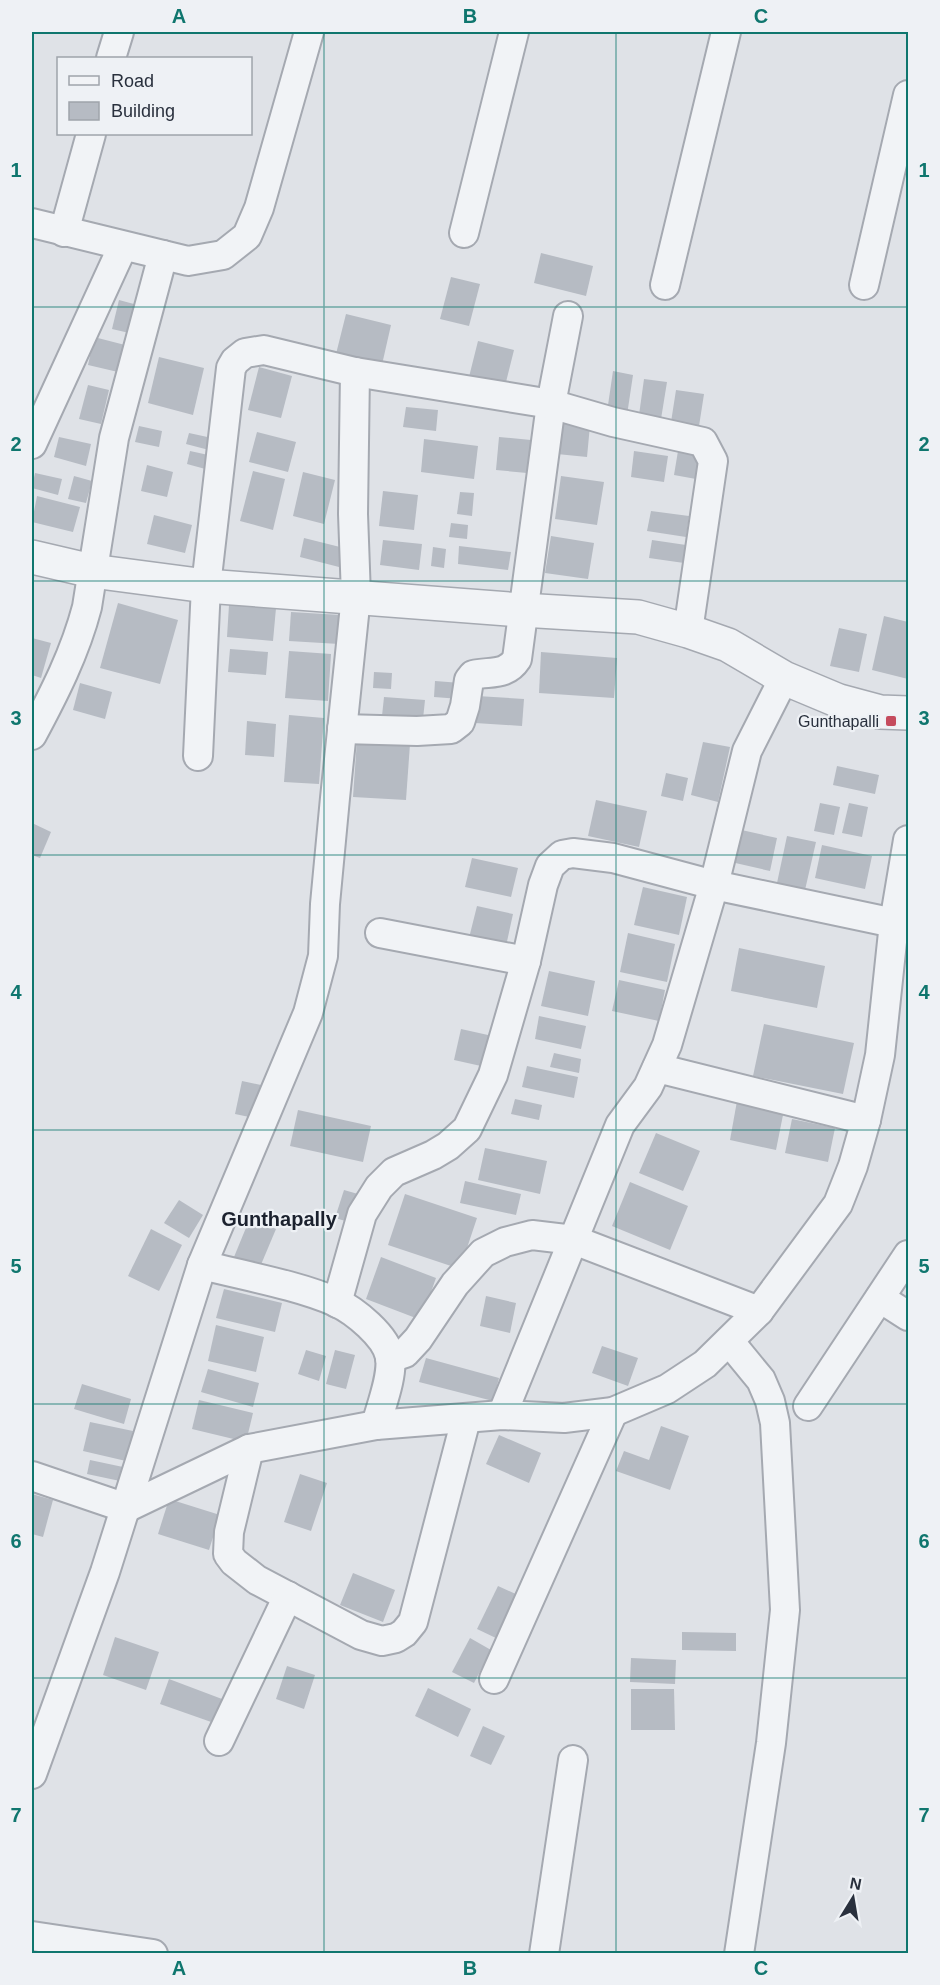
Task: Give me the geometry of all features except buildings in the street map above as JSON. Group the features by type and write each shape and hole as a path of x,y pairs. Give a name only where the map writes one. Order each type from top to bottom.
{"street":[{"path":"111,57 118,32"},
{"path":"32,223 188,261 223,255 248,236 259,208 309,32"},
{"path":"464,232 514,32"},
{"path":"665,285 726,32"},
{"path":"864,285 909,95"},
{"path":"64,232 91,135"},
{"path":"32,444 123,246"},
{"path":"32,735 72,656 87,607 114,438 163,255"},
{"path":"342,729 417,731 451,729 460,722 469,680 473,675 503,671 511,668 517,659 551,404 568,316"},
{"path":"198,756 206,586 228,389 231,368 235,361 245,353 264,350 355,372 551,404 613,422 703,442 710,451 713,461 688,631"},
{"path":"32,1774 105,1572 202,1265 308,1013 323,956 325,904 356,596 353,514 355,372"},
{"path":"32,557 92,571 206,586 638,617 728,645 782,676 839,701 880,712 909,713"},
{"path":"502,1415 620,1125 648,1087 667,1045 714,885 747,751 782,676"},
{"path":"32,1476 126,1508 249,1449 376,1425 502,1415 564,1418 613,1412 667,1389 705,1364 759,1311 838,1204 853,1166 880,1055 894,923 909,840"},
{"path":"337,1303 362,1214 379,1186 394,1172 448,1146 467,1129 493,1075 526,961 543,885 550,866 562,855 573,853 613,858 714,885 894,923"},
{"path":"380,933 526,961"},
{"path":"657,1068 866,1120"},
{"path":"390,1358 405,1353 418,1339 455,1284 483,1253 505,1242 532,1235 574,1240 759,1311"},
{"path":"808,1406 909,1255"},
{"path":"202,1265 302,1291 337,1303 360,1318 382,1338 390,1358 387,1383 376,1425"},
{"path":"880,1298 909,1316"},
{"path":"729,1341 761,1380 770,1401 775,1423 785,1610 771,1743 740,1953"},
{"path":"494,1679 613,1412"},
{"path":"249,1449 229,1532 228,1554 256,1580 361,1635 382,1641 396,1638 404,1633 413,1622 466,1419"},
{"path":"219,1741 288,1596"},
{"path":"543,1953 573,1760"},
{"path":"32,1936 153,1953"}],"place":[{"name":"Gunthapalli","path":"891,721"}],"district":[{"name":"Gunthapally","path":"279,1219"}]}
